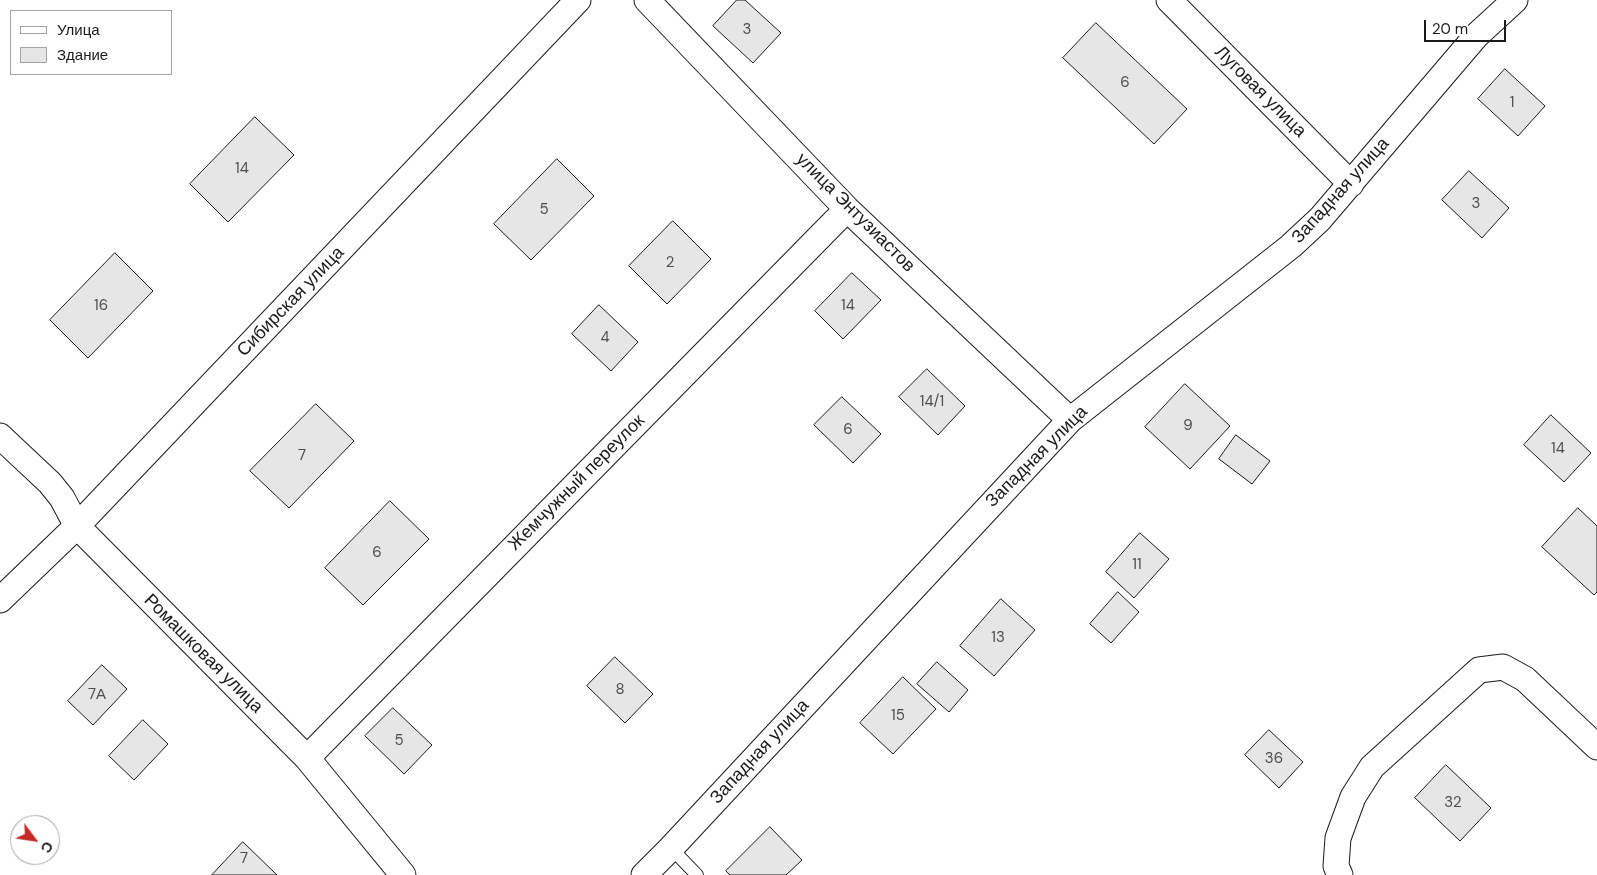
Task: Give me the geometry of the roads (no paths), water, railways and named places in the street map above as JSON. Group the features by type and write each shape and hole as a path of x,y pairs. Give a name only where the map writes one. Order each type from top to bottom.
{"street":[{"name":"Сибирская улица","path":"0,600 76,526 578,0"},
{"name":"улица Энтузиастов","path":"647,0 847,209 1070,420"},
{"name":"Луговая улица","path":"1169,0 1351,184"},
{"name":"Западная улица","path":"644,875 1070,420 1291,246 1320,219 1477,35 1515,0"},
{"name":"Жемчужный переулок","path":"307,758 847,209"},
{"name":"Ромашковая улица","path":"0,436 50,483 62,498 76,526 307,758 403,875"},
{"path":"1340,875 1336,866 1338,838 1352,797 1372,768 1479,670 1503,667 1525,679 1597,747"}],"lane":[{"path":"671,848 697,875"}]}
